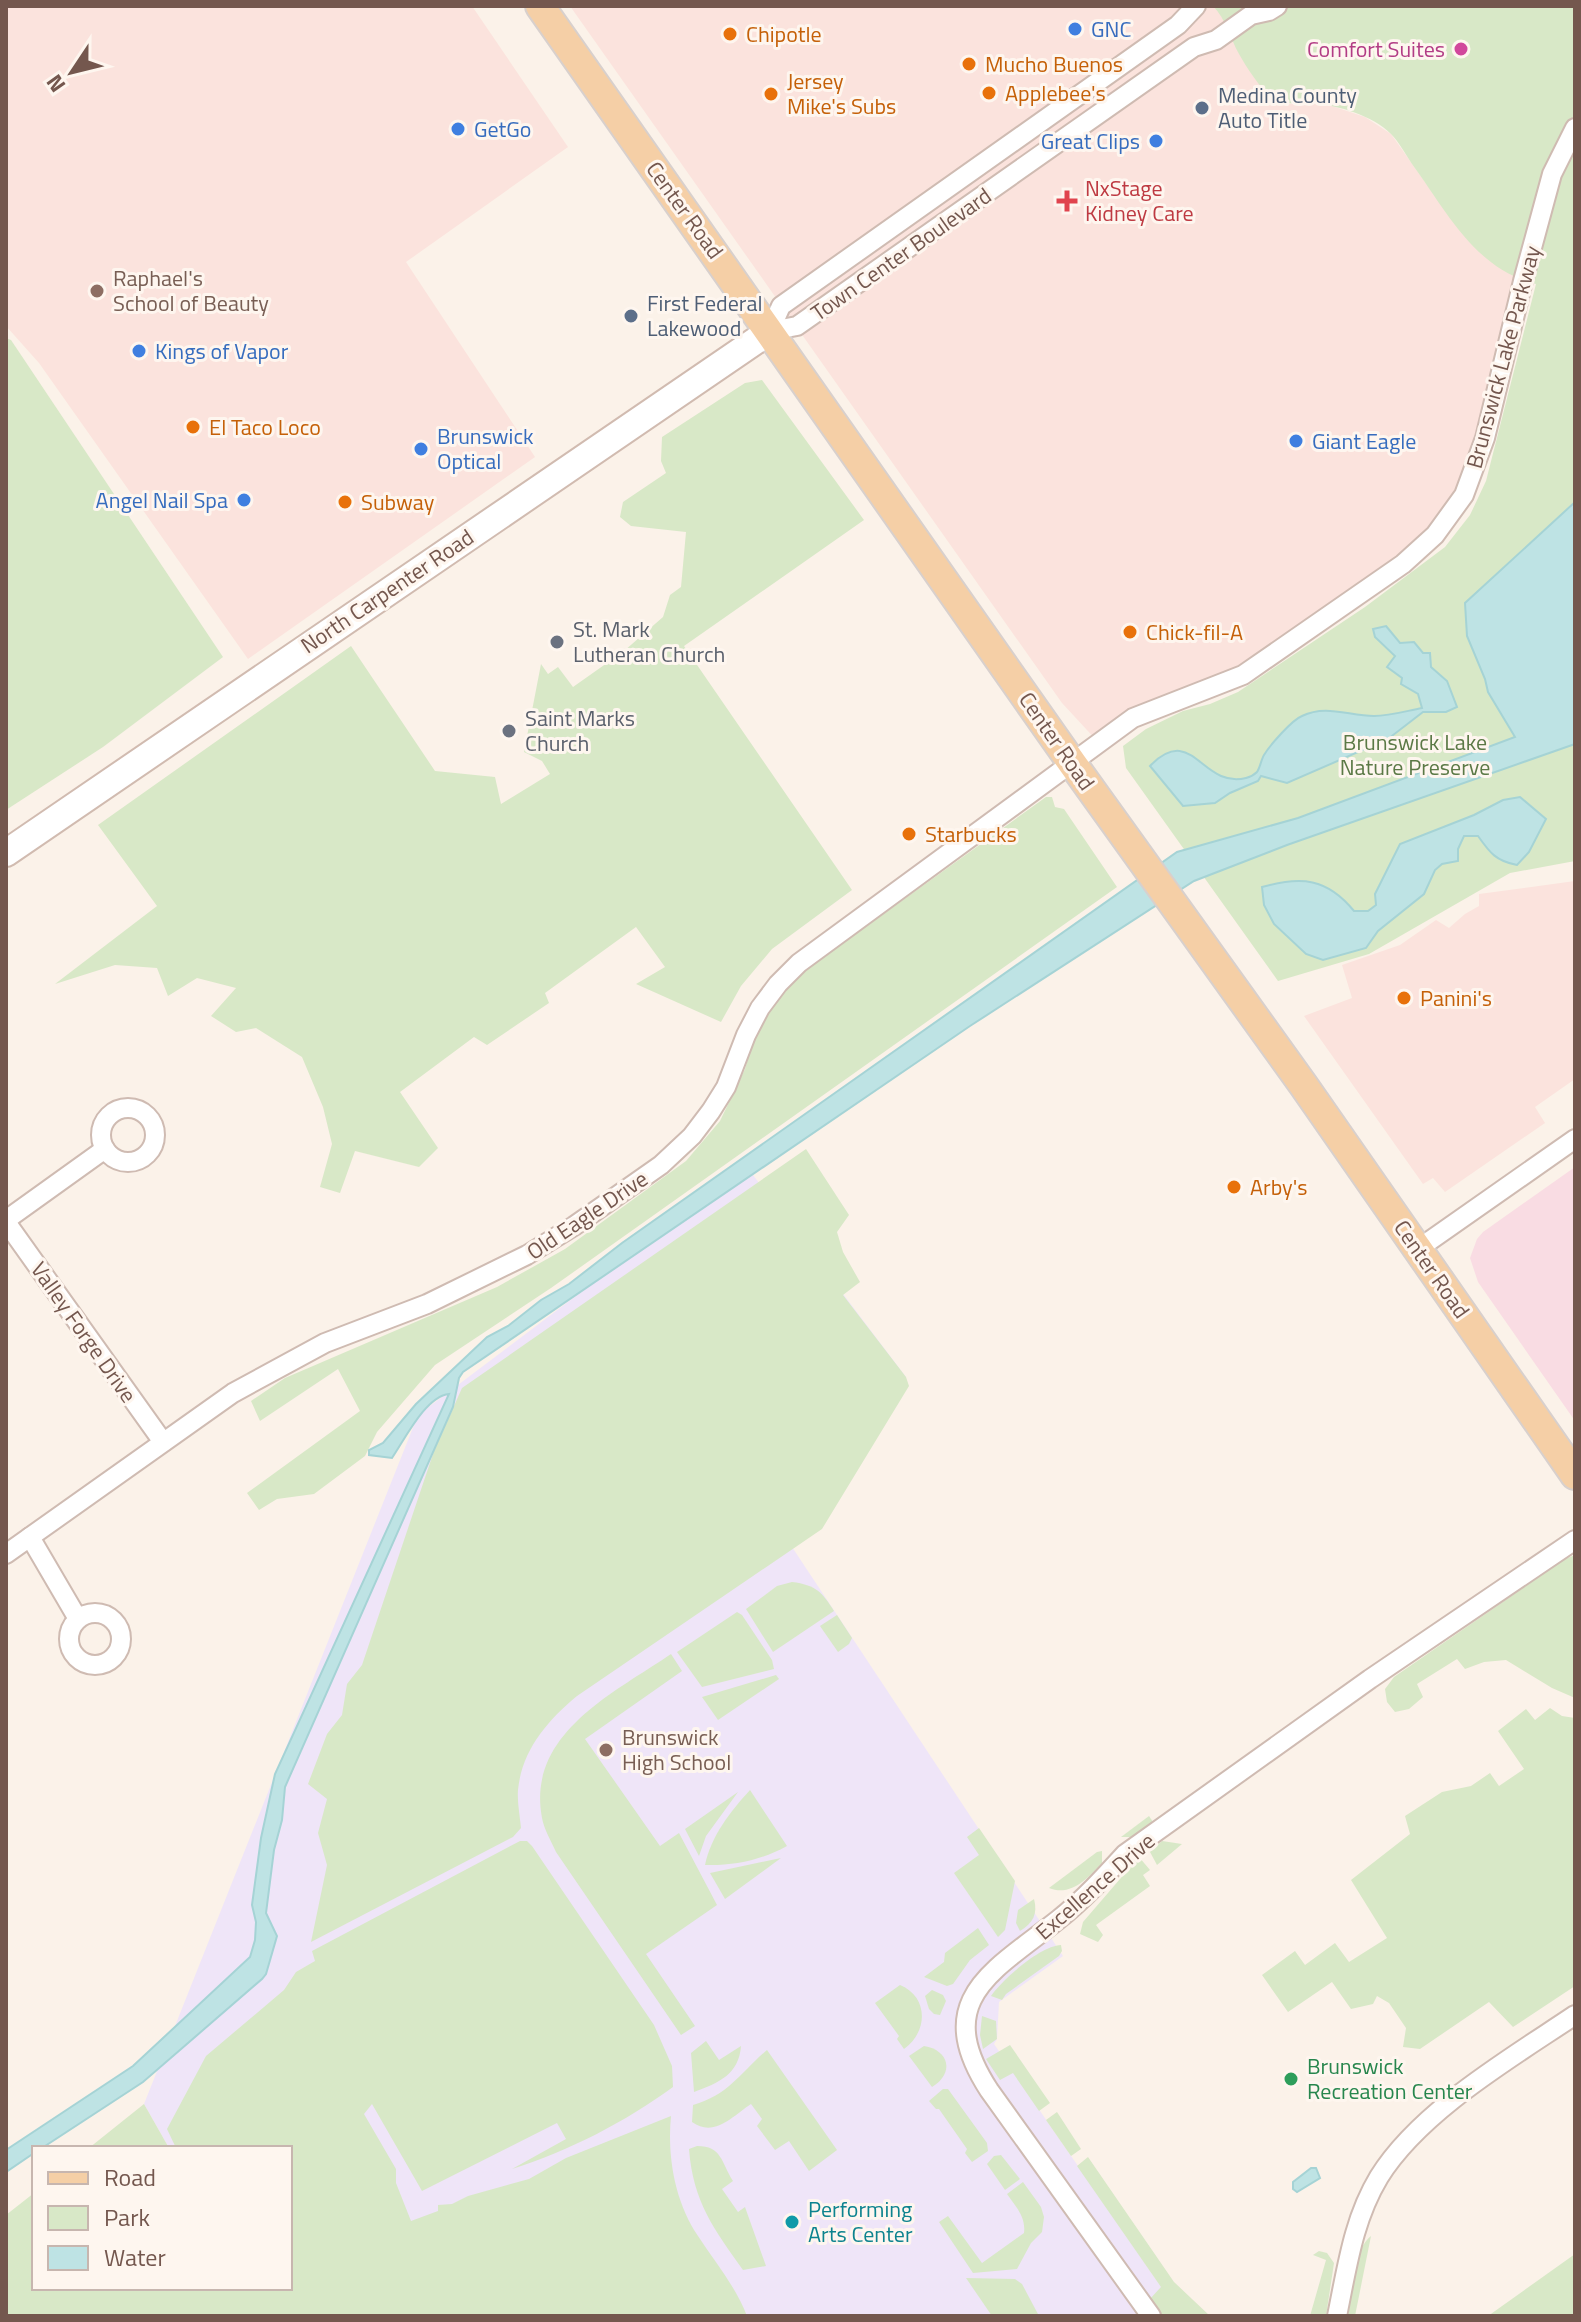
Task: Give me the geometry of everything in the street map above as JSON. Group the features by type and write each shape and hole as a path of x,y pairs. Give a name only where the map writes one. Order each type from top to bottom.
{"main road":[{"name":"Center Road","path":"540,6 1072,763 1236,989 1575,1475"}],"street":[{"name":"Town Center Boulevard","path":"770,331 781,306 1178,25 1196,6"},
{"name":"Town Center Boulevard","path":"770,331 797,326 1194,47 1216,40 1251,15 1277,6"},
{"name":"Brunswick Lake Parkway","path":"1072,763 1133,718 1243,675 1403,564 1435,535 1464,495 1485,438 1552,174 1575,128"},
{"name":"North Carpenter Road","path":"6,853 770,331"},
{"name":"Old Eagle Drive","path":"6,1554 233,1393 278,1366 325,1343 478,1281 527,1255 661,1165 692,1136 711,1111 726,1087 760,1008 799,963 1072,763"},
{"path":"1418,1249 1575,1139"},
{"path":"6,1221 105,1149"},
{"name":"Valley Forge Drive","path":"6,1221 163,1442"},
{"path":"30,1537 78,1619"},
{"name":"Excellence Drive","path":"1151,2316 972,2062 966,2042 966,2023 974,1993 1008,1958 1092,1891 1125,1854 1370,1679 1575,1540"},
{"path":"1337,2316 1350,2247 1360,2217 1380,2176 1406,2142 1484,2077 1575,2015"}],"shaded area":[{"path":"6,6 472,6 568,147 406,262 535,457 248,659 39,363 6,326"},
{"path":"570,6 1213,6 1222,16 1240,55 1280,104 1332,106 1365,117 1391,134 1449,216 1523,281 1464,495 1403,564 1243,675 1099,743 1062,703"},
{"path":"1575,881 1575,1079 1535,1107 1545,1123 1445,1192 1433,1178 1423,1184 1304,1016 1352,998 1342,965 1400,945 1436,920 1449,928 1479,906 1479,894"},
{"name":"Brunswick High School","path":"747,1167 906,1377 792,1547 1063,1956 999,2002 994,2044 1162,2288 1149,2300 1160,2316 266,2316 251,2290 292,2290 292,2146 168,2146 144,2104 418,1415"},
{"path":"1575,1167 1575,1421 1478,1282 1470,1258 1483,1232"}],"green space":[{"name":"Brunswick Lake Nature Preserve","path":"1213,6 1575,6 1575,861 1510,873 1369,954 1278,981 1126,768 1123,746 1146,729 1183,711 1238,692 1365,607 1445,547 1470,515 1486,481 1536,284 1515,277 1479,252 1451,219 1397,141 1383,127 1344,109 1313,103 1286,103 1272,98 1246,65"},
{"path":"6,338 11,340 223,657 103,747 6,810"},
{"path":"762,380 864,520 684,646 852,890 772,949 741,986 721,1022 636,984 665,967 636,927 545,993 549,1003 487,1045 474,1037 400,1092 438,1148 419,1167 355,1151 340,1193 320,1187 332,1144 323,1107 302,1057 256,1028 236,1032 211,1016 236,988 197,978 168,996 157,968 115,965 55,984 157,906 98,825 351,646 435,771 495,777 501,804 550,774 542,761 524,752 541,664 548,674 558,667 573,687 624,651 663,617 670,595 681,587 686,532 631,526 620,517 623,502 666,473 661,461 662,437 745,383"},
{"path":"1046,797 1052,797 1055,807 1064,809 1117,887 551,1288 435,1365 377,1432 365,1456 314,1494 277,1499 259,1510 247,1493 360,1411 338,1369 260,1421 251,1401 285,1378 497,1287 565,1249 686,1161 720,1121 745,1069 756,1031 781,995 807,969"},
{"path":"806,1149 849,1215 837,1232 843,1252 860,1282 843,1295 906,1377 909,1386 822,1529 577,1696 556,1716 538,1737 520,1776 518,1804 521,1828 513,1837 311,1942 327,1865 318,1833 327,1799 308,1784 327,1734 342,1715 347,1684 362,1665 434,1451 462,1388"},
{"path":"1575,1555 1575,1698 1506,1660 1484,1662 1465,1669 1457,1659 1417,1684 1423,1697 1409,1709 1395,1712 1387,1702 1385,1689 1394,1677"},
{"path":"792,1582 818,1590 834,1611 773,1652 746,1609 777,1586"},
{"path":"737,1612 772,1660 774,1669 702,1687 677,1652"},
{"path":"837,1615 852,1638 838,1652 820,1626"},
{"path":"671,1654 682,1671 585,1739 660,1846 679,1833 717,1905 646,1954 695,2026 681,2035 556,1852 542,1818 541,1788 547,1762 561,1739 579,1719"},
{"path":"776,1675 779,1679 718,1720 702,1697"},
{"path":"1550,1708 1562,1716 1575,1718 1575,1986 1513,2027 1489,2002 1420,2049 1403,2047 1406,2028 1389,2003 1377,1996 1373,2004 1351,2009 1332,1982 1288,2012 1262,1975 1295,1951 1305,1965 1335,1943 1349,1962 1387,1938 1351,1880 1410,1834 1405,1816 1442,1792 1471,1786 1490,1773 1499,1786 1524,1769 1498,1731 1526,1709 1535,1720"},
{"path":"750,1790 787,1846 747,1861 705,1865 722,1825"},
{"path":"738,1792 706,1836 699,1856 685,1829"},
{"path":"1149,1816 1153,1822 1133,1837 1121,1837"},
{"path":"979,1828 1015,1881 1005,1930 998,1937 954,1873 979,1855 967,1837"},
{"path":"520,1841 527,1841 654,2025 672,2066 673,2087 616,2124 554,2154 512,2169 566,2139 557,2123 422,2191 372,2104 364,2114 396,2169 396,2183 411,2221 438,2211 438,2205 452,2204 468,2196 529,2179 566,2158 671,2116 670,2147 678,2194 690,2223 731,2285 747,2316 6,2316 6,2215 32,2195 32,2290 292,2290 292,2146 175,2146 167,2129 206,2056 284,1990 296,1972 315,1961 312,1951"},
{"path":"1162,1841 1182,1844 1157,1865 1150,1852"},
{"path":"1102,1851 1102,1863 1078,1884 1065,1890 1049,1888 1097,1852"},
{"path":"1139,1857 1150,1870 1143,1875 1150,1886 1096,1925 1103,1935 1098,1942 1080,1934 1083,1922"},
{"path":"781,1858 725,1899 710,1873"},
{"path":"1034,1899 1033,1918 1020,1931 1016,1923 1018,1910"},
{"path":"978,1928 989,1945 970,1960 953,1984 947,1986 924,1977 944,1962 945,1953"},
{"path":"1061,1945 1059,1956 1002,2000 991,1996 1033,1957"},
{"path":"900,1985 916,1998 922,2015 918,2034 904,2049 897,2039 899,2036 875,2003"},
{"path":"932,1990 943,1995 946,2001 940,2015 929,2009 925,1996"},
{"path":"982,2016 996,2021 997,2039 983,2049 980,2035"},
{"path":"706,2041 719,2060 741,2046 739,2056 726,2076 694,2092 691,2053"},
{"path":"1010,2045 1050,2103 1039,2111 1013,2073 1000,2080 986,2059"},
{"path":"924,2046 939,2052 946,2063 944,2075 932,2087 909,2056"},
{"path":"767,2050 837,2150 809,2171 789,2141 775,2150 757,2126 762,2119 751,2104 723,2124 708,2128 692,2122 693,2105 725,2089"},
{"path":"943,2089 948,2089 987,2143 988,2151 972,2162 965,2153 967,2149 939,2109 929,2101"},
{"path":"144,2104 168,2146 92,2146"},
{"path":"1057,2112 1081,2149 1071,2156 1046,2120"},
{"path":"697,2146 716,2152 723,2162 733,2181 722,2189 738,2212 745,2207 766,2266 743,2270 714,2228 700,2200 691,2168 689,2149"},
{"path":"1001,2155 1020,2179 1005,2190 987,2164 994,2156"},
{"path":"1088,2157 1174,2282 1210,2316 1160,2316 1149,2300 1161,2287 1077,2166"},
{"path":"1023,2182 1041,2207 1044,2217 1042,2232 1031,2243 1017,2269 973,2273 939,2222 948,2216 982,2263 1024,2233 1022,2217 1007,2194"},
{"path":"1371,2236 1355,2316 1348,2316 1357,2261"},
{"path":"1319,2251 1327,2253 1334,2263 1326,2316 1310,2316 1326,2260 1313,2255"},
{"path":"1575,2254 1575,2316 1488,2316"},
{"path":"966,2278 1015,2279 1022,2284 1039,2316 992,2316"}],"water":[{"path":"1575,502 1575,744 1287,845 1194,881 970,1026 463,1372 453,1407 285,1787 266,1913 277,1936 266,1974 143,2082 45,2146 32,2146 32,2154 6,2172 6,2150 133,2066 250,1957 255,1940 256,1922 252,1905 261,1838 275,1774 449,1394 432,1402 424,1410 392,1458 369,1455 369,1450 383,1443 416,1404 487,1337 569,1284 622,1243 1177,852 1298,818 1515,737 1488,692 1467,636 1465,603"},
{"path":"1386,626 1400,643 1414,642 1423,653 1430,653 1431,667 1447,681 1457,707 1446,712 1423,712 1388,739 1287,783 1261,776 1258,781 1215,803 1183,806 1150,766 1165,754 1177,751 1187,753 1218,775 1231,779 1246,778 1257,772 1271,745 1302,716 1329,711 1380,716 1422,708 1418,694 1401,684 1402,678 1387,667 1395,656 1375,637 1373,629"},
{"path":"1520,797 1546,819 1529,852 1517,865 1494,855 1478,836 1464,836 1458,849 1458,861 1442,864 1435,870 1424,894 1378,931 1366,948 1323,960 1306,954 1274,924 1264,905 1262,887 1301,881 1312,882 1334,892 1354,911 1368,911 1376,905 1375,894 1400,844 1474,815 1503,800"},
{"path":"1311,2168 1316,2168 1320,2178 1297,2192 1293,2189 1293,2182"}],"place":[{"name":"GNC","path":"1075,29"},
{"name":"Chipotle","path":"730,34"},
{"name":"Comfort Suites","path":"1461,49"},
{"name":"Mucho Buenos","path":"969,64"},
{"name":"Applebee's","path":"989,93"},
{"name":"Jersey Mike's Subs","path":"771,94"},
{"name":"Medina County Auto Title","path":"1202,108"},
{"name":"GetGo","path":"458,129"},
{"name":"Great Clips","path":"1156,141"},
{"name":"NxStage Kidney Care","path":"1067,201"},
{"name":"Raphael's School of Beauty","path":"97,291"},
{"name":"First Federal Lakewood","path":"631,316"},
{"name":"Kings of Vapor","path":"139,351"},
{"name":"El Taco Loco","path":"193,427"},
{"name":"Giant Eagle","path":"1296,441"},
{"name":"Brunswick Optical","path":"421,449"},
{"name":"Angel Nail Spa","path":"244,500"},
{"name":"Subway","path":"345,502"},
{"name":"Chick-fil-A","path":"1130,632"},
{"name":"St. Mark Lutheran Church","path":"557,642"},
{"name":"Saint Marks Church","path":"509,731"},
{"name":"Starbucks","path":"909,834"},
{"name":"Panini's","path":"1404,998"},
{"name":"Arby's","path":"1234,1187"},
{"name":"Brunswick High School","path":"606,1750"},
{"name":"Brunswick Recreation Center","path":"1291,2079"},
{"name":"Performing Arts Center","path":"792,2222"}]}
